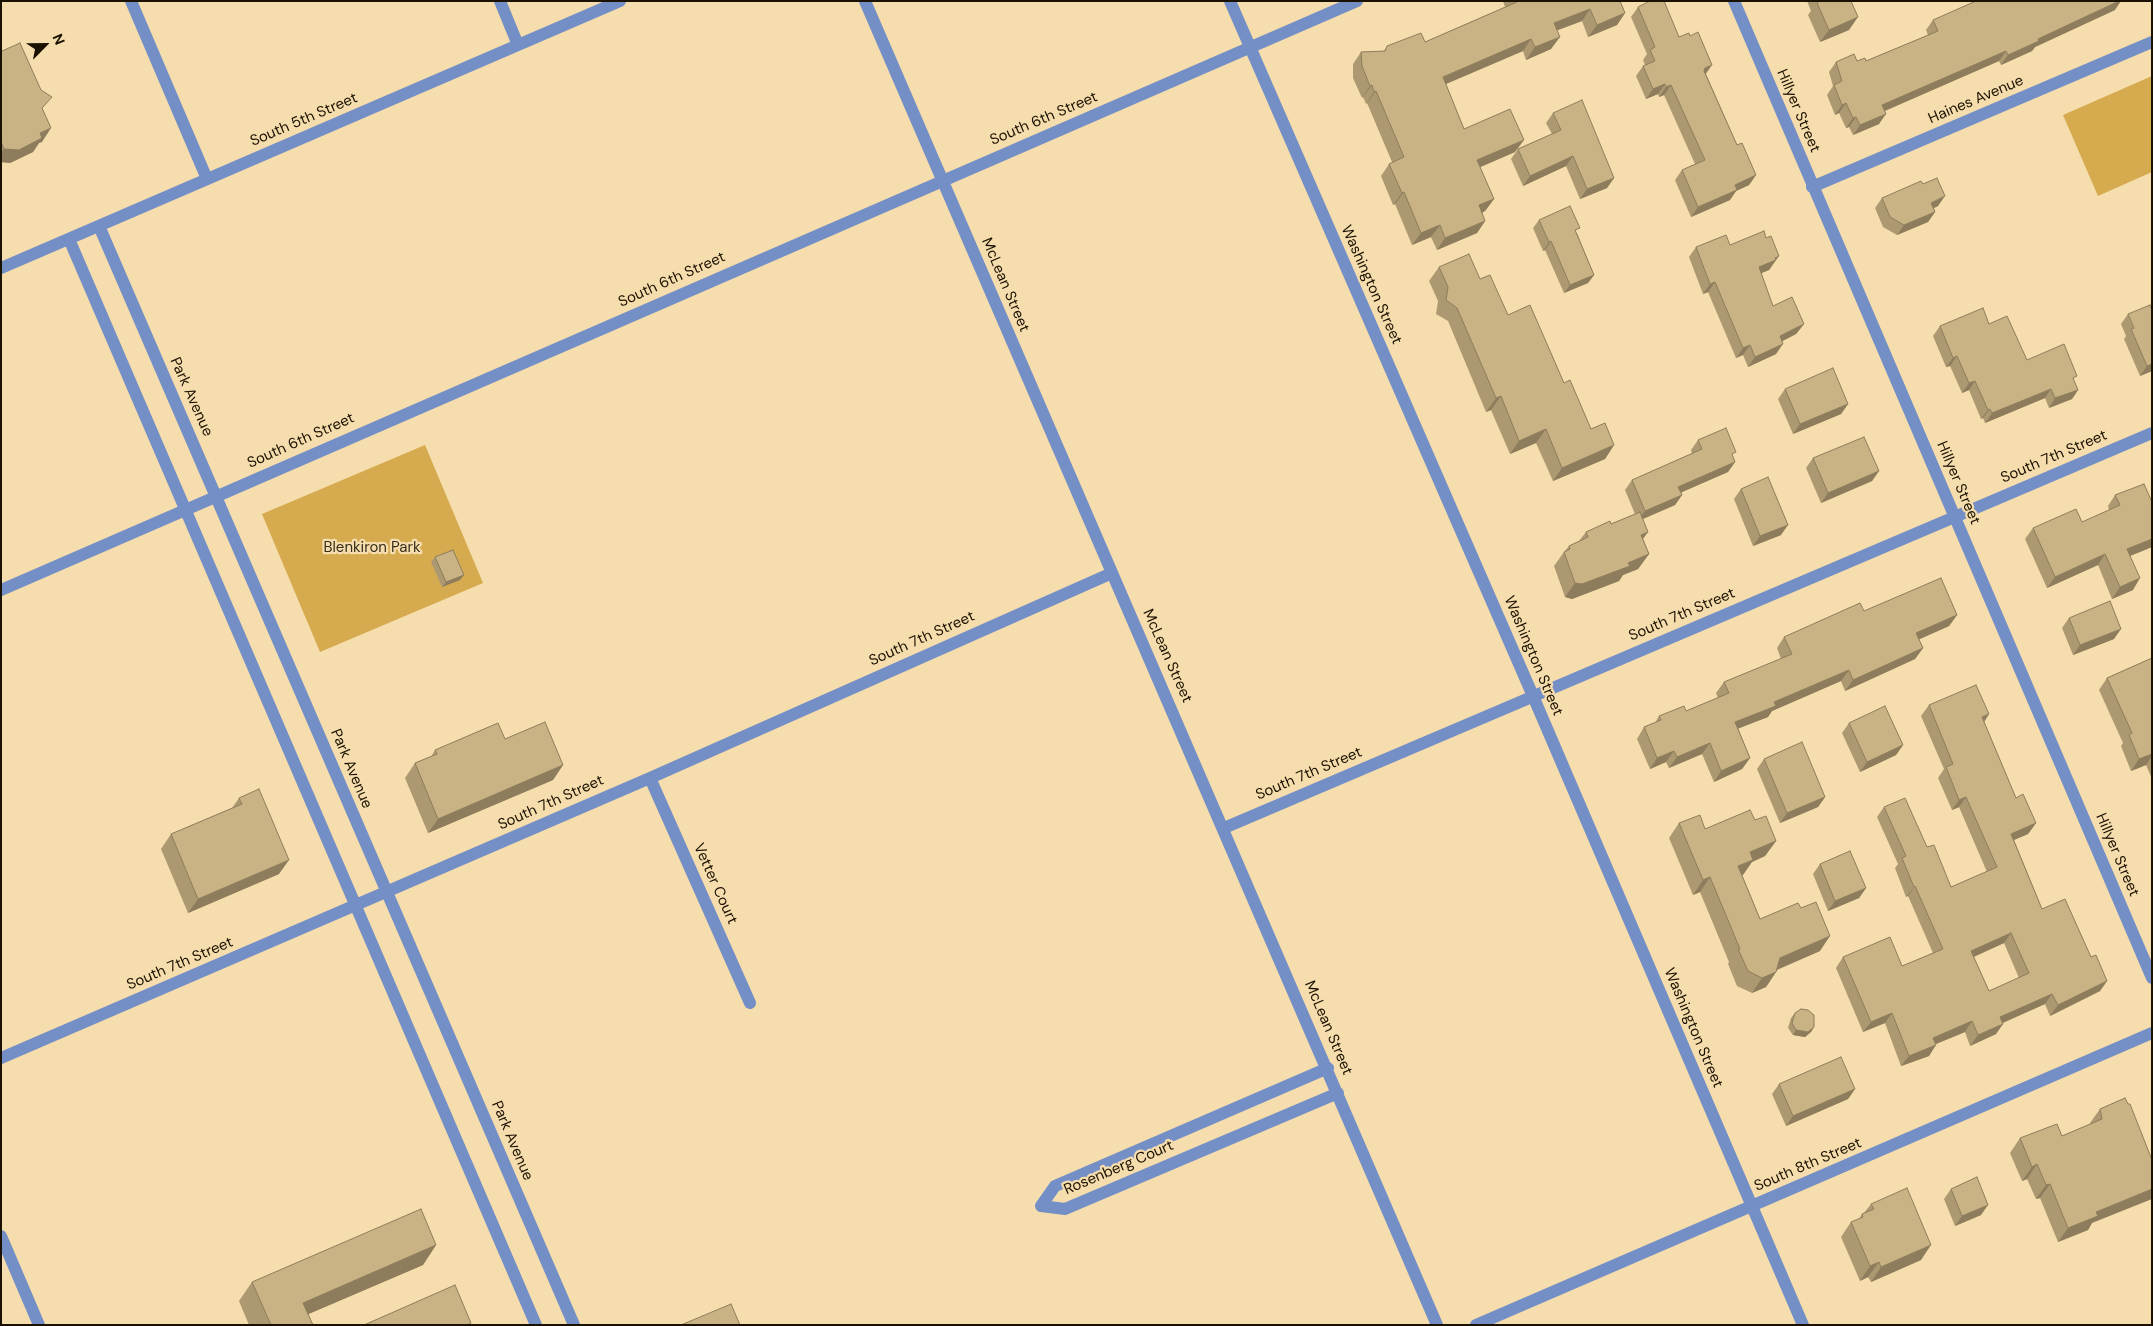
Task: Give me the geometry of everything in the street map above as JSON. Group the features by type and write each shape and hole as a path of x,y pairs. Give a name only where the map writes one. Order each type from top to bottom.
{"street":[{"path":"131,1 208,179"},
{"path":"500,1 518,45"},
{"name":"South 5th Street","path":"1,268 620,1"},
{"name":"McLean Street","path":"865,1 1328,1068 1437,1325"},
{"name":"Washington Street","path":"1230,1 1533,696 1803,1325"},
{"name":"South 6th Street","path":"1,590 1356,1"},
{"name":"Hillyer Street","path":"1734,1 2152,978"},
{"name":"Haines Avenue","path":"1812,187 2152,42"},
{"name":"Park Avenue","path":"99,226 574,1325"},
{"path":"69,239 536,1325"},
{"name":"South 7th Street","path":"1224,828 2152,433"},
{"name":"South 7th Street","path":"1,1058 650,778 1112,573"},
{"name":"Vetter Court","path":"650,778 750,1003"},
{"name":"South 8th Street","path":"1476,1325 2152,1033"},
{"name":"Rosenberg Court","path":"1328,1068 1055,1186 1041,1206 1065,1209 1338,1093"},
{"path":"1,1236 39,1325"}],"green space":[{"path":"2152,76 2152,172 2098,196 2063,115"},
{"name":"Blenkiron Park","path":"425,445 483,583 320,652 262,514"}],"building":[{"path":"1516,1 1620,1 1625,13 1597,25 1590,9 1554,23 1560,37 1535,47 1531,39 1443,77 1464,129 1510,109 1524,140 1477,160 1494,199 1479,205 1485,221 1445,238 1440,225 1421,233 1404,192 1402,193 1389,164 1404,157 1376,91 1374,92 1372,85 1370,86 1362,66 1361,52 1385,51 1387,46 1421,33 1425,42"},
{"path":"1650,1 1664,1 1679,37 1689,33 1690,36 1698,32 1712,65 1705,68 1704,71 1737,145 1742,143 1756,175 1735,185 1737,190 1698,207 1682,170 1705,160 1671,85 1666,87 1665,84 1653,89 1643,66 1655,61 1650,50 1655,47 1638,7"},
{"path":"1820,1 1851,1 1858,17 1829,30 1817,3"},
{"path":"1976,1 2119,1 2008,55 2006,51 1882,105 1886,114 1860,125 1856,117 1853,118 1846,103 1842,105 1834,85 1842,81 1836,62 1854,54 1857,61 1865,58 1866,61 1938,31 1933,20"},
{"path":"20,43 41,90 52,97 42,108 51,128 40,133 42,138 19,150 4,149 1,142 1,49 2,51"},
{"path":"1582,100 1614,178 1587,189 1573,156 1530,176 1518,149 1561,130 1553,113"},
{"path":"1937,178 1945,196 1931,203 1935,212 1904,225 1890,217 1882,198 1921,181 1923,184"},
{"path":"1570,206 1580,228 1575,230 1594,275 1570,285 1551,241 1549,242 1539,220"},
{"path":"1764,231 1766,238 1771,236 1779,256 1775,258 1776,260 1759,267 1773,306 1792,297 1804,324 1780,336 1783,344 1755,357 1750,345 1743,348 1715,282 1710,284 1696,247 1726,235 1730,245"},
{"path":"1469,254 1480,279 1490,275 1508,315 1530,305 1564,383 1570,380 1591,429 1605,423 1614,445 1562,468 1546,429 1519,441 1501,396 1496,398 1457,308 1446,300 1448,287 1439,267"},
{"path":"2150,305 2152,310 2152,364 2147,366 2131,329 2134,328 2128,314"},
{"path":"1983,308 1989,324 2007,316 2027,360 2064,344 2077,376 2073,378 2078,390 2055,398 2051,389 1992,413 1990,409 1988,410 1975,381 1969,383 1957,356 1953,358 1940,326"},
{"path":"1833,368 1848,404 1800,424 1785,389"},
{"path":"1726,428 1736,452 1732,454 1735,462 1678,487 1682,495 1645,511 1632,480 1702,449 1698,440"},
{"path":"1864,437 1879,471 1828,493 1813,458"},
{"path":"1768,477 1788,525 1760,536 1741,489"},
{"path":"2144,484 2152,502 2152,539 2127,549 2140,578 2120,587 2105,554 2055,577 2033,528 2076,509 2082,522 2120,505 2115,495"},
{"path":"1640,512 1648,532 1641,535 1649,554 1628,563 1630,566 1582,584 1575,583 1564,552 1570,549 1569,546 1588,537 1586,532 1610,521 1611,524"},
{"path":"453,550 464,575 446,582 435,557"},
{"path":"1941,578 1957,615 1916,633 1923,648 1853,680 1849,670 1774,702 1776,706 1735,722 1750,758 1721,771 1710,743 1677,757 1674,751 1657,758 1644,727 1661,720 1659,716 1684,706 1686,711 1729,693 1724,682 1792,654 1784,637 1860,603 1864,611"},
{"path":"2110,601 2121,629 2080,645 2069,618"},
{"path":"2152,658 2152,754 2139,759 2129,735 2132,733 2107,678"},
{"path":"1976,685 1989,714 1982,717 2016,798 2023,794 2036,823 2011,834 2042,909 2065,899 2091,957 2096,955 2107,981 2058,1005 2052,994 2000,1017 2003,1024 1978,1035 1972,1021 1933,1038 1936,1045 1909,1056 1892,1013 1871,1022 1843,957 1890,937 1902,966 1943,949 1914,887 1902,858 1906,856 1884,807 1905,798 1927,847 1934,845 1951,887 1997,867 1966,797 1959,800 1946,767 1953,764 1929,705","holes":["2011,933 2029,973 1989,991 1971,951"]},
{"path":"1885,706 1903,745 1867,762 1849,723"},
{"path":"545,722 563,765 438,819 415,763 437,754 435,750 498,723 505,739"},
{"path":"1802,742 1825,797 1787,813 1764,759"},
{"path":"259,789 289,860 198,899 171,834 242,804 239,798"},
{"path":"1750,810 1755,820 1766,816 1776,841 1750,852 1753,860 1738,866 1760,919 1798,903 1801,908 1816,902 1830,936 1780,958 1776,972 1762,978 1748,971 1710,877 1703,880 1679,823 1700,815 1705,829"},
{"path":"1850,851 1866,888 1835,901 1820,864"},
{"path":"1801,1009 1808,1010 1814,1015 1814,1027 1808,1032 1796,1030 1792,1023 1795,1013"},
{"path":"1841,1057 1855,1089 1793,1116 1779,1084"},
{"path":"2125,1098 2128,1104 2130,1104 2152,1160 2152,1189 2096,1212 2098,1216 2068,1228 2050,1184 2046,1185 2037,1164 2032,1167 2020,1138 2057,1124 2062,1136 2102,1119 2100,1109"},
{"path":"1977,1177 1988,1205 1962,1216 1951,1189"},
{"path":"1907,1188 1931,1245 1881,1267 1879,1262 1870,1266 1851,1222 1863,1217 1862,1214 1874,1209 1871,1204"},
{"path":"421,1209 436,1245 303,1303 313,1325 271,1325 252,1282"},
{"path":"455,1285 471,1323 467,1325 364,1325"},
{"path":"731,1304 740,1325 681,1325"}]}
